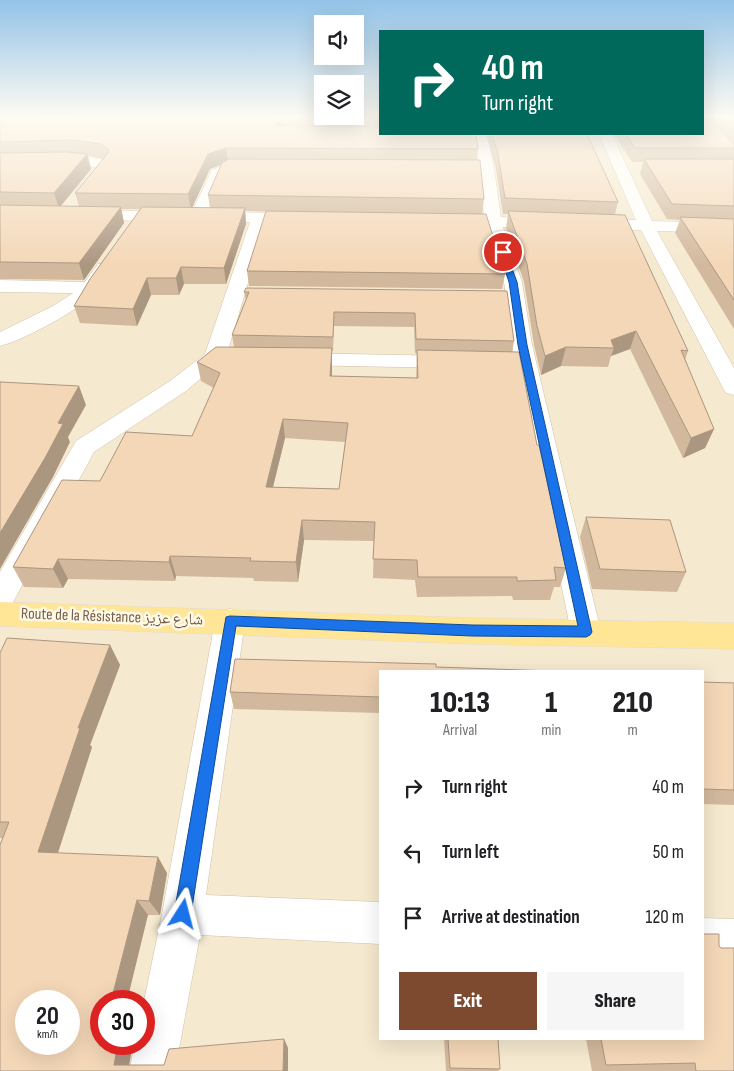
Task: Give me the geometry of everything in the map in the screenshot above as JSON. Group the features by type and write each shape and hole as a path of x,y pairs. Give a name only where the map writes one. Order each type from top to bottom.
{"main road":[{"name":"Route de la Résistance شارع عزيز","path":"0,614 472,631 734,636"}],"street":[{"path":"104,166 74,208 134,223 198,217 318,218"},
{"path":"482,166 493,221 513,282 506,297 517,364 586,632"},
{"path":"198,217 217,173 228,168 271,167"},
{"path":"639,168 620,168 646,225 734,388"},
{"path":"0,598 85,448 178,386 225,358 245,294 259,218"},
{"path":"434,220 560,223"},
{"path":"579,224 734,228"},
{"path":"0,340 61,309 90,288 114,253"},
{"path":"0,286 90,288"},
{"path":"273,358 468,363"},
{"path":"152,1071 183,914 230,621"},
{"path":"183,914 379,923"},
{"path":"704,939 734,940"}],"shaded area":[{"path":"0,166 734,166 734,1071 0,1071"}],"building":[{"path":"0,166 77,166 54,193 0,192"},
{"path":"97,166 202,166 188,194 75,193"},
{"path":"221,166 481,166 484,199 208,195"},
{"path":"500,166 602,166 618,202 505,198"},
{"path":"648,166 734,166 734,206 672,204"},
{"path":"0,205 121,207 79,263 0,262"},
{"path":"142,207 245,208 224,268 181,267 176,278 147,278 133,309 74,306 90,279"},
{"path":"266,211 486,214 505,274 247,271"},
{"path":"508,211 625,215 688,351 681,350 714,429 691,438 636,331 611,340 614,348 566,347 545,356 537,326 527,264"},
{"path":"680,217 734,219 734,300"},
{"path":"246,288 507,291 514,341 416,339 415,313 334,312 333,337 232,335 249,292 244,292"},
{"path":"216,347 332,348 330,376 418,378 417,350 519,352 537,445 539,445 566,568 554,567 556,580 517,581 517,577 418,577 417,560 373,559 375,522 302,520 296,562 250,561 251,558 170,556 169,562 58,559 53,569 13,567 62,480 100,481 126,432 192,436 220,373 197,362","holes":["283,419 348,423 339,489 266,487"]},
{"path":"0,382 79,386 58,423 63,424 45,458 0,533"},
{"path":"586,517 670,520 686,572 600,569"},
{"path":"7,638 110,645 78,728 80,728 38,852 158,857 149,901 137,900 114,990 90,990 90,1055 116,1055 114,1065 164,1065 169,1049 284,1039 283,1071 0,1071 0,845 9,822 0,822 0,653"},
{"path":"235,659 436,664 436,667 522,670 379,670 379,697 230,692"},
{"path":"704,682 734,683 734,790 704,789"},
{"path":"704,934 719,934 719,946 721,948 734,948 734,1071 696,1071 695,1063 606,1065 601,1040 704,1040"},
{"path":"448,1040 498,1040 500,1069 450,1068"}],"route":[{"path":"183,914 230,621 472,631 586,632 544,436 522,345 513,282 503,252"}]}
